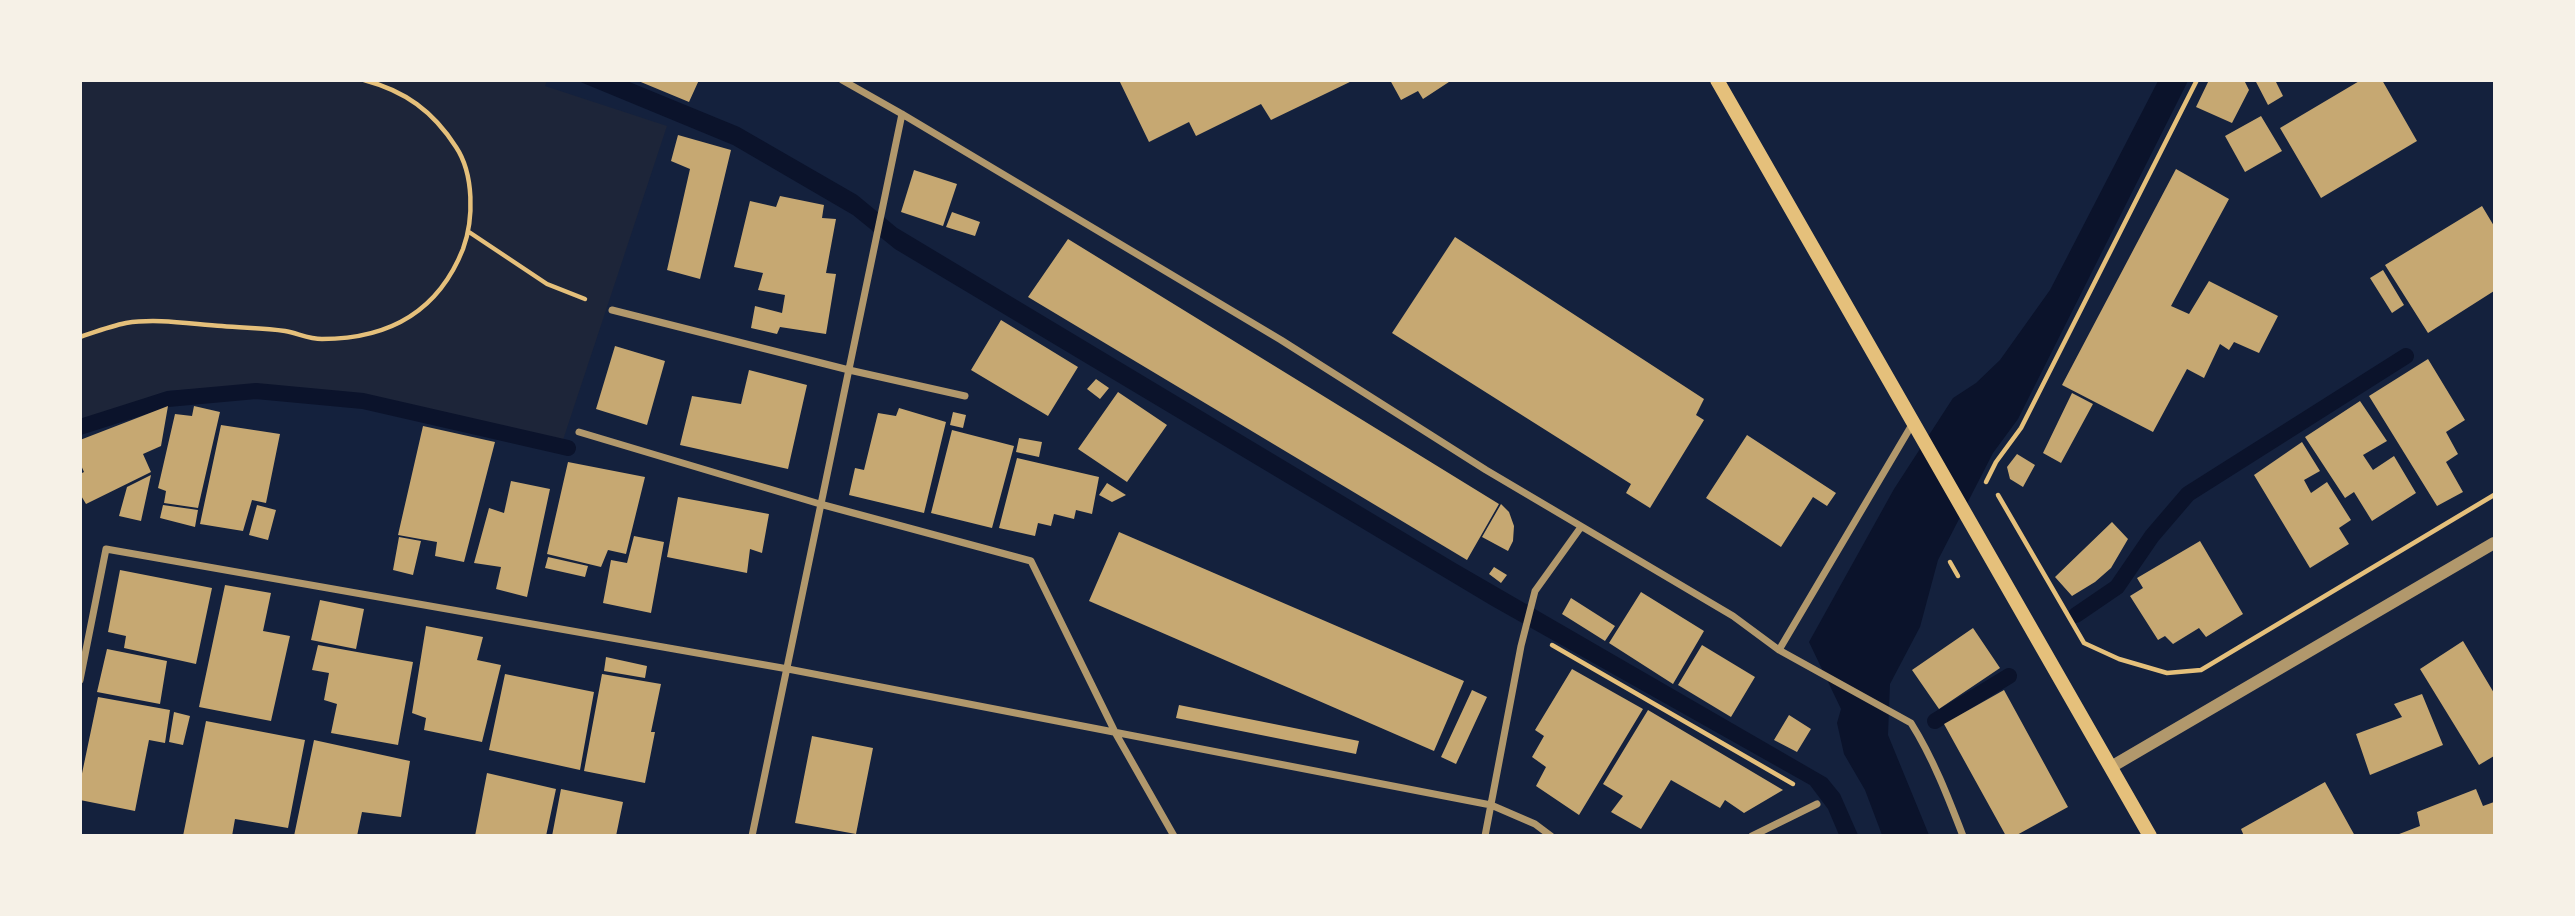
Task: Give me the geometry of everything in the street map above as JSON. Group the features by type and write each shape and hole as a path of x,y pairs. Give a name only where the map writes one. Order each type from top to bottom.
{"main road":[{"path":"1717,80 2150,835"}],"street":[{"path":"842,80 1281,340 1581,527 1733,616 1779,650 1911,723 1936,769 1963,835"},
{"path":"752,835 902,114"},
{"path":"612,310 849,370 965,396"},
{"path":"1779,650 1914,422"},
{"path":"579,432 820,504 1031,561 1116,734 1174,835"},
{"path":"1485,835 1535,590 1581,527"},
{"path":"2111,767 2494,543"},
{"path":"80,680 106,549 788,669 1491,805 1535,824 1550,835"},
{"path":"1752,835 1816,804"}],"path":[{"path":"80,337 128,323 285,331 319,339 363,335 402,323 431,302 454,272 470,232 470,190 462,156 442,125 415,102 388,87 364,80"},
{"path":"1966,514 1996,463 2021,428 2197,80"},
{"path":"470,232 547,284 612,310"},
{"path":"1998,495 2084,643 2119,659 2167,673 2201,670 2494,495"},
{"path":"1525,629 1811,795 1816,804"}],"shaded area":[{"path":"80,81 547,81 545,86 667,126 563,440 361,396 253,385 167,391 81,421"},
{"path":"578,81 627,81 739,127 857,195 897,228 1457,564 1827,778 1840,794 1858,835 1839,835 1828,809 1810,785 1492,606 895,249 853,215 733,145"},
{"path":"2158,81 2188,81 2018,419 1993,453 1938,560 1920,627 1890,684 1888,735 1929,835 1882,835 1865,790 1844,754 1837,723 1841,709 1809,642 1894,489 1953,398 1976,383 2000,360 2050,290"}],"building":[{"path":"636,80 699,80 689,102"},
{"path":"1119,80 1354,80 1271,120 1261,104 1196,136 1189,122 1149,142"},
{"path":"1390,80 1452,80 1423,99 1418,91 1401,100"},
{"path":"2209,80 2244,80 2249,90 2232,123 2196,107"},
{"path":"2255,80 2275,80 2283,96 2268,105"},
{"path":"2361,80 2382,80 2417,141 2321,198 2280,128"},
{"path":"2261,116 2282,151 2245,172 2225,136"},
{"path":"678,135 731,150 700,279 667,270 690,169 671,161"},
{"path":"2176,169 2229,199 2171,306 2189,314 2209,281 2278,316 2259,353 2234,342 2229,350 2220,344 2204,378 2187,369 2153,432 2062,385"},
{"path":"914,170 957,184 943,226 901,212"},
{"path":"780,196 824,205 822,218 836,219 826,273 836,274 826,334 780,327 777,334 751,328 755,306 782,313 785,295 758,290 763,273 734,267 750,201 776,207"},
{"path":"2482,206 2494,226 2494,291 2428,333 2385,265"},
{"path":"952,212 980,222 975,236 946,227"},
{"path":"1455,237 1704,399 1696,415 1704,420 1650,508 1626,493 1631,484 1392,333"},
{"path":"1068,239 1499,504 1467,560 1028,297"},
{"path":"2383,270 2404,305 2392,313 2370,278"},
{"path":"1001,320 1078,367 1048,416 971,370"},
{"path":"615,346 665,361 647,425 596,409"},
{"path":"2428,359 2465,420 2446,432 2458,454 2446,462 2463,492 2437,506 2369,396"},
{"path":"749,370 807,385 788,469 680,445 692,396 741,404"},
{"path":"1096,379 1109,388 1100,399 1087,389"},
{"path":"1118,392 1167,425 1127,482 1078,449"},
{"path":"2072,393 2093,404 2061,463 2043,453"},
{"path":"2360,401 2387,441 2363,455 2373,470 2394,456 2416,493 2372,521 2354,492 2345,498 2305,437"},
{"path":"168,406 161,446 143,454 151,472 86,504 80,494 80,474 84,472 80,463 80,440"},
{"path":"194,406 220,412 198,508 164,503 166,491 158,488 175,414 192,416"},
{"path":"899,408 946,422 924,513 849,495 855,468 864,470 878,413 896,416"},
{"path":"953,412 966,415 963,428 950,425"},
{"path":"221,425 280,434 266,503 252,500 243,531 200,524"},
{"path":"423,426 495,442 464,562 435,556 437,542 398,535"},
{"path":"952,430 1014,446 992,528 931,513"},
{"path":"1747,435 1836,493 1827,506 1813,497 1781,547 1706,498"},
{"path":"1019,438 1042,442 1039,457 1016,452"},
{"path":"2302,442 2320,471 2304,480 2311,493 2327,482 2351,520 2339,528 2349,544 2310,568 2254,475"},
{"path":"2017,454 2035,465 2023,487 2010,479 2007,467"},
{"path":"1017,458 1099,477 1092,514 1076,510 1074,519 1054,514 1051,526 1038,523 1035,536 999,528"},
{"path":"568,462 645,477 626,554 608,550 601,567 547,554"},
{"path":"151,475 141,521 119,516 127,487"},
{"path":"511,481 550,489 527,597 496,589 501,567 474,563 489,508 504,513"},
{"path":"1107,483 1126,495 1112,502 1099,495"},
{"path":"678,497 769,514 762,553 750,549 747,573 667,557"},
{"path":"1501,504 1509,512 1514,526 1513,541 1508,551 1482,537"},
{"path":"163,505 198,510 195,527 160,518"},
{"path":"257,505 276,510 268,540 249,535"},
{"path":"2112,522 2128,539 2111,568 2072,596 2055,577"},
{"path":"1119,532 1464,681 1434,751 1089,601"},
{"path":"634,536 664,542 651,613 603,603 611,560 627,563"},
{"path":"399,537 421,541 413,575 393,570"},
{"path":"2200,541 2243,614 2206,637 2199,628 2173,644 2165,636 2158,640 2130,596 2143,588 2137,578"},
{"path":"548,557 588,566 585,577 545,568"},
{"path":"1494,567 1507,575 1501,583 1489,574"},
{"path":"120,570 212,588 196,664 124,648 126,636 108,632"},
{"path":"225,585 271,593 263,631 290,636 271,721 199,707"},
{"path":"1641,592 1704,631 1673,684 1609,643"},
{"path":"1571,598 1615,626 1605,641 1562,614"},
{"path":"320,600 364,609 356,649 311,640"},
{"path":"426,626 483,637 477,660 501,665 482,742 424,730 426,718 412,713"},
{"path":"1973,628 2000,668 1939,709 1912,670"},
{"path":"2463,641 2494,693 2494,756 2479,765 2420,669"},
{"path":"318,645 413,662 398,745 331,733 337,704 324,700 329,673 312,670"},
{"path":"1702,645 1755,677 1731,717 1678,685"},
{"path":"107,649 167,661 160,704 97,692"},
{"path":"606,657 647,666 645,678 604,671"},
{"path":"1572,669 1643,709 1579,815 1536,786 1546,767 1532,757 1544,736 1535,730"},
{"path":"505,674 594,692 580,770 489,750"},
{"path":"602,674 661,684 651,732 655,732 645,783 584,771"},
{"path":"1472,690 1487,697 1456,764 1441,757"},
{"path":"2004,690 2068,807 2015,836 2006,836 1944,724"},
{"path":"2422,694 2443,745 2370,775 2356,734 2402,717 2394,704"},
{"path":"98,697 170,710 165,743 149,740 135,811 80,800 80,783"},
{"path":"1179,705 1359,741 1356,754 1176,718"},
{"path":"1648,710 1783,790 1744,813 1725,800 1720,808 1671,780 1641,829 1611,812 1623,796 1603,784"},
{"path":"174,712 190,716 183,745 169,742"},
{"path":"1789,715 1811,729 1797,752 1774,740"},
{"path":"206,721 305,740 288,828 235,819 232,836 183,836"},
{"path":"812,736 873,748 856,834 795,823"},
{"path":"314,740 410,761 401,817 362,812 357,836 294,836"},
{"path":"487,773 556,789 546,836 475,836"},
{"path":"2325,782 2355,836 2244,836 2241,829"},
{"path":"561,789 623,802 616,836 552,836"},
{"path":"2476,789 2483,806 2494,802 2494,836 2394,836 2420,826 2417,812"}],"waterway":[{"path":"2076,615 2117,587 2152,536 2188,494 2406,356"},
{"path":"80,427 168,399 256,391 363,401 568,448"},
{"path":"1935,721 2009,676"}]}
